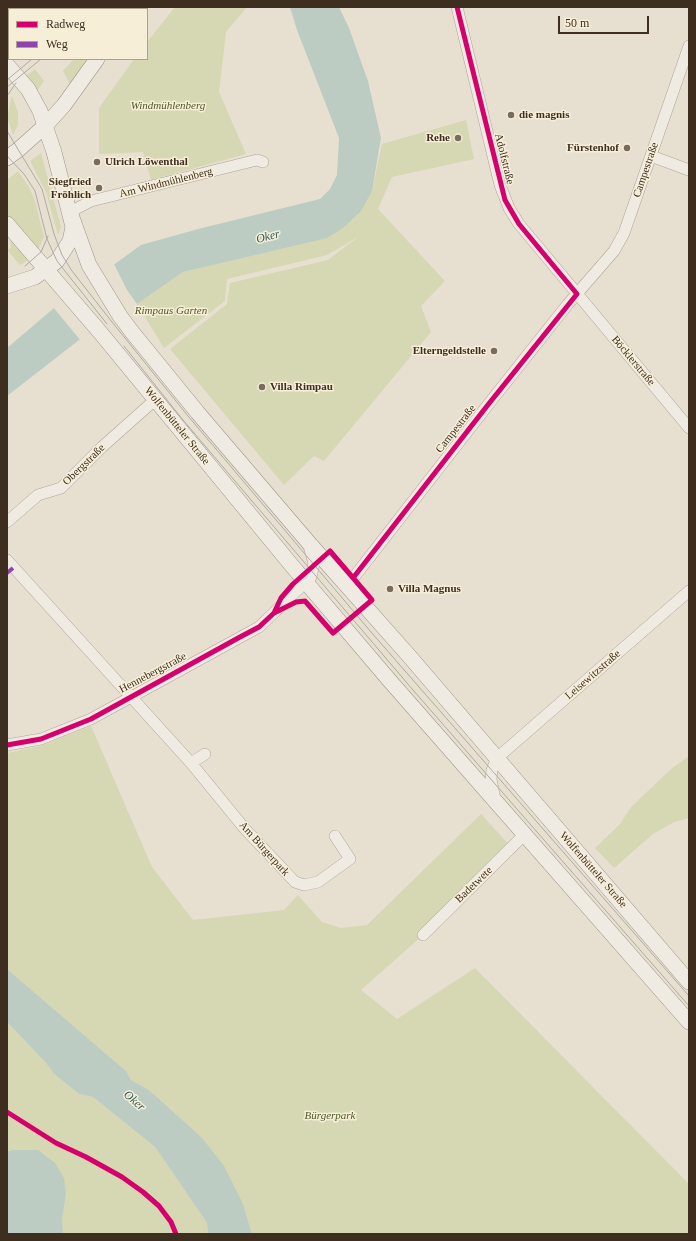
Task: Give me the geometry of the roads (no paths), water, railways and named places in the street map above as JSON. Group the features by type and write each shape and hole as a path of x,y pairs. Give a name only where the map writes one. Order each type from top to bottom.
{"main road":[{"path":"7,158 46,125 64,104 96,60"},
{"path":"7,65 28,89 46,125 73,227 70,241 57,261 47,270 27,280 7,286"},
{"name":"Wolfenbütteler Straße","path":"70,212 82,248 93,272 120,316 198,413 309,543 497,758 689,982"},
{"name":"Wolfenbütteler Straße","path":"7,224 156,399 306,583 689,1022"}],"street":[{"name":"Adolfstraße","path":"457,7 505,200 519,224 577,294"},
{"name":"Campestraße","path":"347,586 486,406 614,251 624,233 689,46"},
{"path":"651,156 689,170"},
{"name":"Am Windmühlenberg","path":"70,212 91,201 257,160 263,162"},
{"name":"Böcklerstraße","path":"577,294 689,428"},
{"name":"Obergstraße","path":"7,522 38,495 61,488 102,447 156,399"},
{"name":"Wolfenbütteler Straße","path":"306,583 311,577 314,565 309,543"},
{"name":"Hennebergstraße","path":"9,567 130,697"},
{"name":"Hennebergstraße","path":"7,745 59,733 90,719 258,627 306,583"},
{"name":"Leisewitzstraße","path":"497,758 689,591"},
{"name":"Am Bürgerpark","path":"130,697 191,763 246,829 295,882 304,885 318,882 350,859 335,836"},
{"path":"191,763 205,754"},
{"path":"495,800 491,779 492,770 497,758"},
{"name":"Badetwete","path":"423,935 525,834"}],"water":[{"name":"Oker","path":"290,7 339,7 349,28 368,81 381,138 372,191 361,211 343,228 327,238 183,272 137,304 88,333 7,396 7,348 54,308 141,245 198,229 320,199 330,189 337,175 339,138 297,30"},
{"name":"Oker","path":"7,969 126,1071 131,1080 149,1090 202,1138 224,1166 243,1204 252,1234 208,1234 207,1223 155,1147 93,1097 79,1094 54,1074 46,1063 7,1022"},
{"path":"12,1150 38,1150 55,1163 64,1178 66,1194 62,1218 63,1234 7,1234 7,1152"}],"tram line":[{"path":"7,80 31,60"},
{"path":"7,87 40,60"},
{"path":"7,96 16,83"},
{"path":"7,131 42,189 54,234 62,255 72,271 112,322 188,416 371,632 689,996"},
{"path":"7,156 24,174 35,191 47,239 57,261 107,324"},
{"path":"25,266 41,252 48,236"},
{"path":"124,346 183,420 413,690 689,1006"}],"place":[{"name":"die magnis","path":"511,115"},
{"name":"Rehe","path":"458,138"},
{"name":"Fürstenhof","path":"627,148"},
{"name":"Ulrich Löwenthal","path":"97,162"},
{"name":"Siegfried Fröhlich","path":"99,188"},
{"name":"Elterngeldstelle","path":"494,351"},
{"name":"Villa Rimpau","path":"262,387"},
{"name":"Villa Magnus","path":"390,589"}],"park label":[{"name":"Windmühlenberg","path":"168,106"},
{"name":"Rimpaus Garten","path":"171,311"},
{"name":"Bürgerpark","path":"330,1116"}]}
